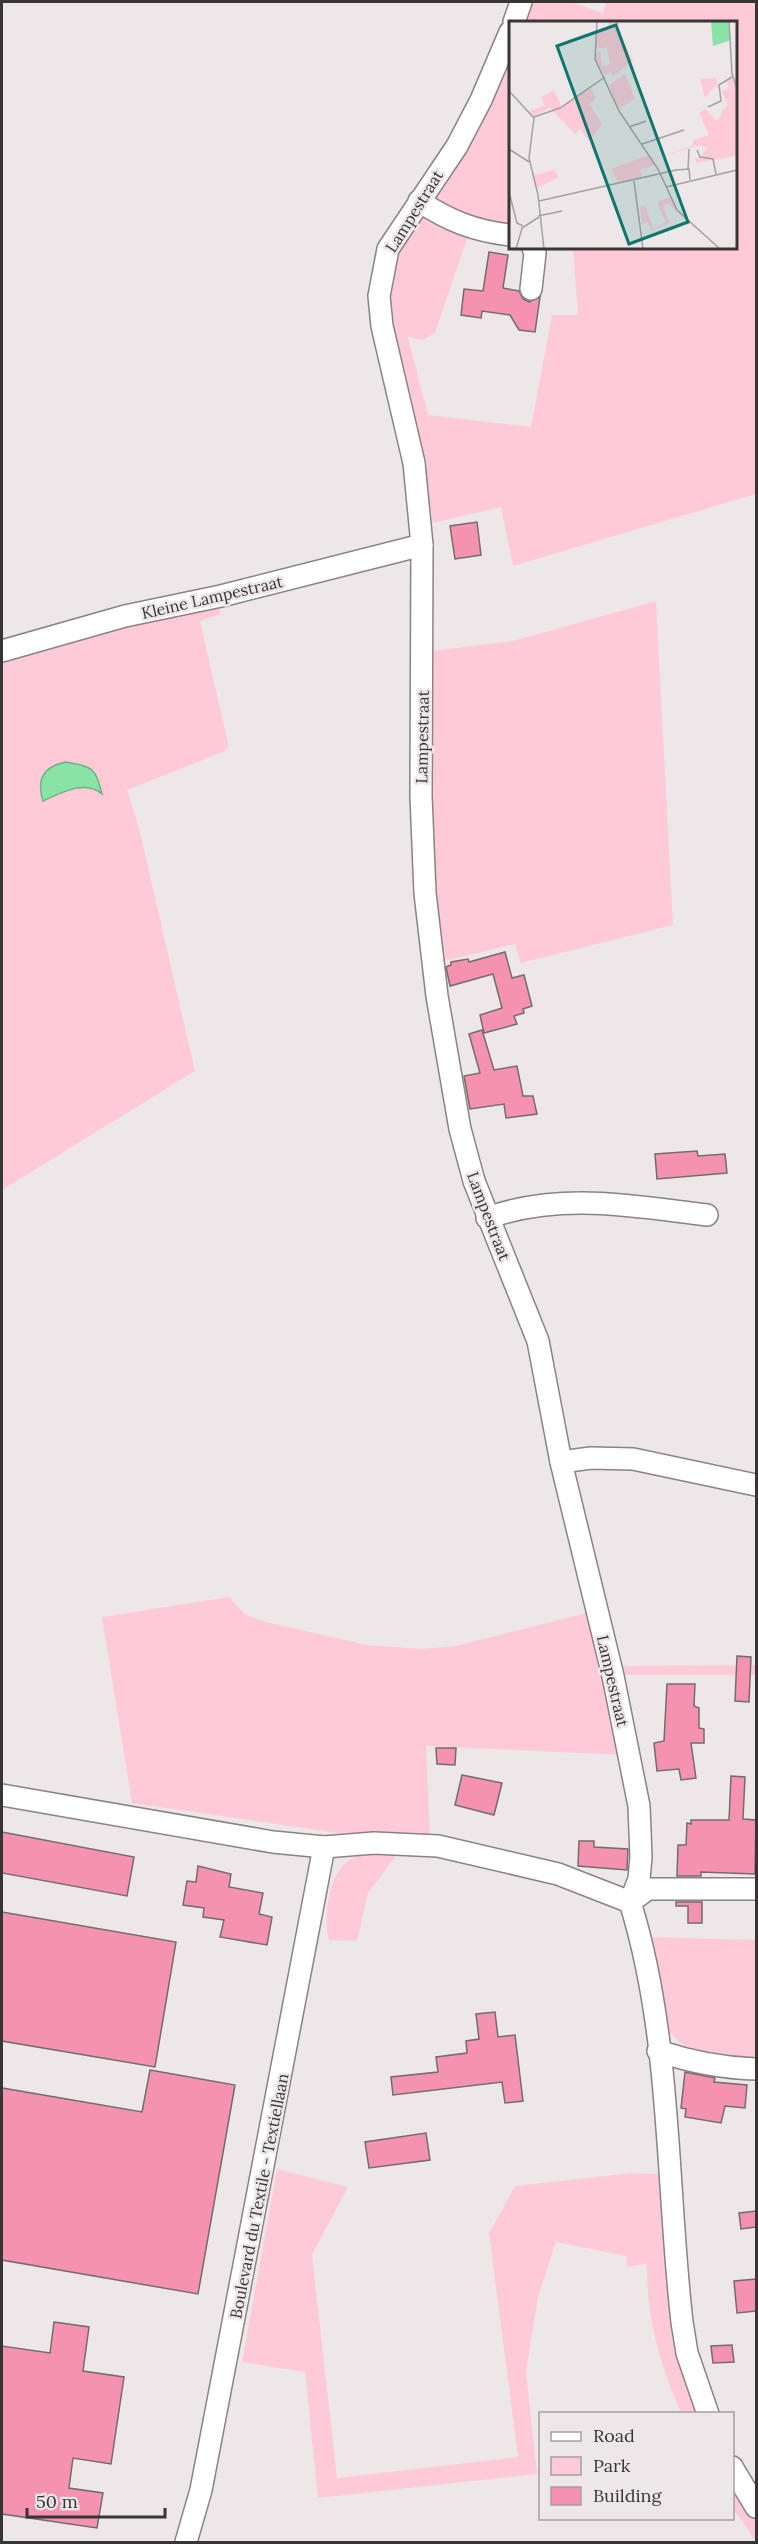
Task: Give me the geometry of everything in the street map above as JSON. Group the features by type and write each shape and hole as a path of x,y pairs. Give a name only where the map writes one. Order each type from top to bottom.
{"street":[{"path":"514,21 520,2"},
{"name":"Lampestraat","path":"509,34 481,100 457,146 387,249 379,296 382,326 414,463 422,545 421,796 425,893 437,996 460,1129 474,1181 538,1341 561,1462 613,1676 639,1806 641,1857 639,1879 630,1902"},
{"path":"419,201 464,226 485,233 509,235"},
{"path":"531,289 535,253 533,249"},
{"name":"Kleine Lampestraat","path":"2,651 125,616 221,596 422,545"},
{"path":"487,1218 518,1207 572,1202 608,1203 707,1215"},
{"path":"561,1462 591,1458 633,1459 756,1485"},
{"path":"2,1794 273,1842 324,1847 374,1843 438,1846 558,1874 630,1902"},
{"name":"Boulevard du Textile - Textiellaan","path":"186,2542 201,2490 324,1847"},
{"path":"630,1902 648,1889 756,1889"},
{"path":"630,1902 639,1935 658,2052 682,2322 687,2353 707,2412"},
{"path":"658,2052 690,2061 732,2068 756,2069"},
{"path":"734,2470 756,2507"}],"green space":[{"path":"529,2 572,2 603,13 606,2 756,2 756,494 513,566 501,507 433,523 424,466 396,344 388,294 398,244 423,215 468,236 435,333 423,340 408,337 428,415 531,427 552,315 578,315 573,249 737,249 737,21 521,21"},
{"path":"509,56 509,227 459,213 433,194"},
{"path":"656,601 673,925 521,963 515,944 440,962 430,885 428,807 432,651 513,641"},
{"path":"217,602 221,614 200,621 229,747 223,752 127,790 139,828 195,1071 2,1190 2,656","holes":["80,765 90,769 96,775 101,793 94,789 80,787 64,791 43,801"]},
{"path":"229,1597 245,1614 262,1621 367,1645 422,1649 455,1646 590,1612 622,1755 426,1746 430,1834 338,1833 132,1803 102,1617"},
{"path":"756,1665 756,1675 621,1675 619,1666"},
{"path":"374,1852 397,1855 368,1893 357,1941 329,1940 327,1908 332,1884 337,1874 351,1859"},
{"path":"650,1937 756,1940 756,2059 707,2055 696,2052 676,2039 667,2028"},
{"path":"277,2169 348,2187 312,2255 337,2478 518,2457 489,2233 515,2186 632,2173 659,2174 668,2240 705,2412 681,2412 673,2395 652,2322 647,2264 627,2267 626,2256 556,2242 538,2297 526,2371 537,2474 318,2498 305,2372 242,2362"},
{"path":"734,2479 756,2516 756,2542 734,2509"}],"shaded area":[{"path":"66,762 82,765 92,770 102,794 88,788 81,788 65,791 43,801 41,780 47,770"}],"building":[{"path":"489,252 508,255 503,288 519,291 523,299 529,302 540,297 535,332 519,330 510,315 482,311 481,318 461,315 464,289 483,291"},
{"path":"477,522 481,555 455,559 450,526"},
{"path":"505,952 512,978 524,975 532,1006 523,1009 524,1013 514,1016 517,1024 484,1033 480,1015 502,1008 493,974 450,986 446,967 451,965 451,962 468,959 469,962"},
{"path":"482,1030 494,1070 517,1066 523,1096 533,1096 537,1114 506,1118 504,1104 470,1109 464,1076 480,1073 469,1034"},
{"path":"697,1151 698,1156 725,1154 727,1173 657,1179 655,1154"},
{"path":"737,1656 751,1657 749,1702 735,1701"},
{"path":"667,1684 695,1684 694,1706 699,1708 699,1728 704,1729 704,1743 691,1743 696,1778 681,1780 679,1769 657,1771 654,1743 664,1741"},
{"path":"436,1748 456,1748 455,1765 437,1764"},
{"path":"462,1775 502,1783 494,1815 455,1805"},
{"path":"731,1776 745,1777 743,1819 756,1820 755,1874 701,1872 701,1876 677,1876 678,1845 686,1845 687,1823 691,1824 691,1820 729,1820"},
{"path":"2,1832 134,1857 127,1896 2,1873"},
{"path":"579,1841 594,1841 594,1847 628,1849 627,1870 578,1866"},
{"path":"198,1866 231,1874 229,1887 263,1893 259,1914 272,1917 267,1945 220,1937 224,1920 203,1917 204,1908 183,1905 187,1881 196,1882"},
{"path":"676,1902 702,1902 702,1923 688,1923 688,1906 676,1906"},
{"path":"2,1912 176,1942 155,2067 2,2041"},
{"path":"495,2012 498,2037 515,2035 523,2101 505,2103 502,2082 393,2095 391,2077 438,2072 436,2057 467,2053 466,2041 479,2039 476,2014"},
{"path":"150,2070 235,2085 198,2294 2,2260 2,2088 142,2112"},
{"path":"685,2072 715,2078 714,2082 747,2085 745,2108 725,2106 721,2123 685,2117 686,2109 681,2108"},
{"path":"426,2133 430,2160 369,2168 365,2142"},
{"path":"756,2211 756,2227 741,2229 739,2213"},
{"path":"756,2279 756,2311 737,2313 734,2281"},
{"path":"54,2322 89,2327 83,2371 124,2377 111,2464 73,2458 69,2488 103,2493 97,2528 2,2514 2,2346 50,2353"},
{"path":"732,2345 734,2362 713,2363 711,2346"}]}
